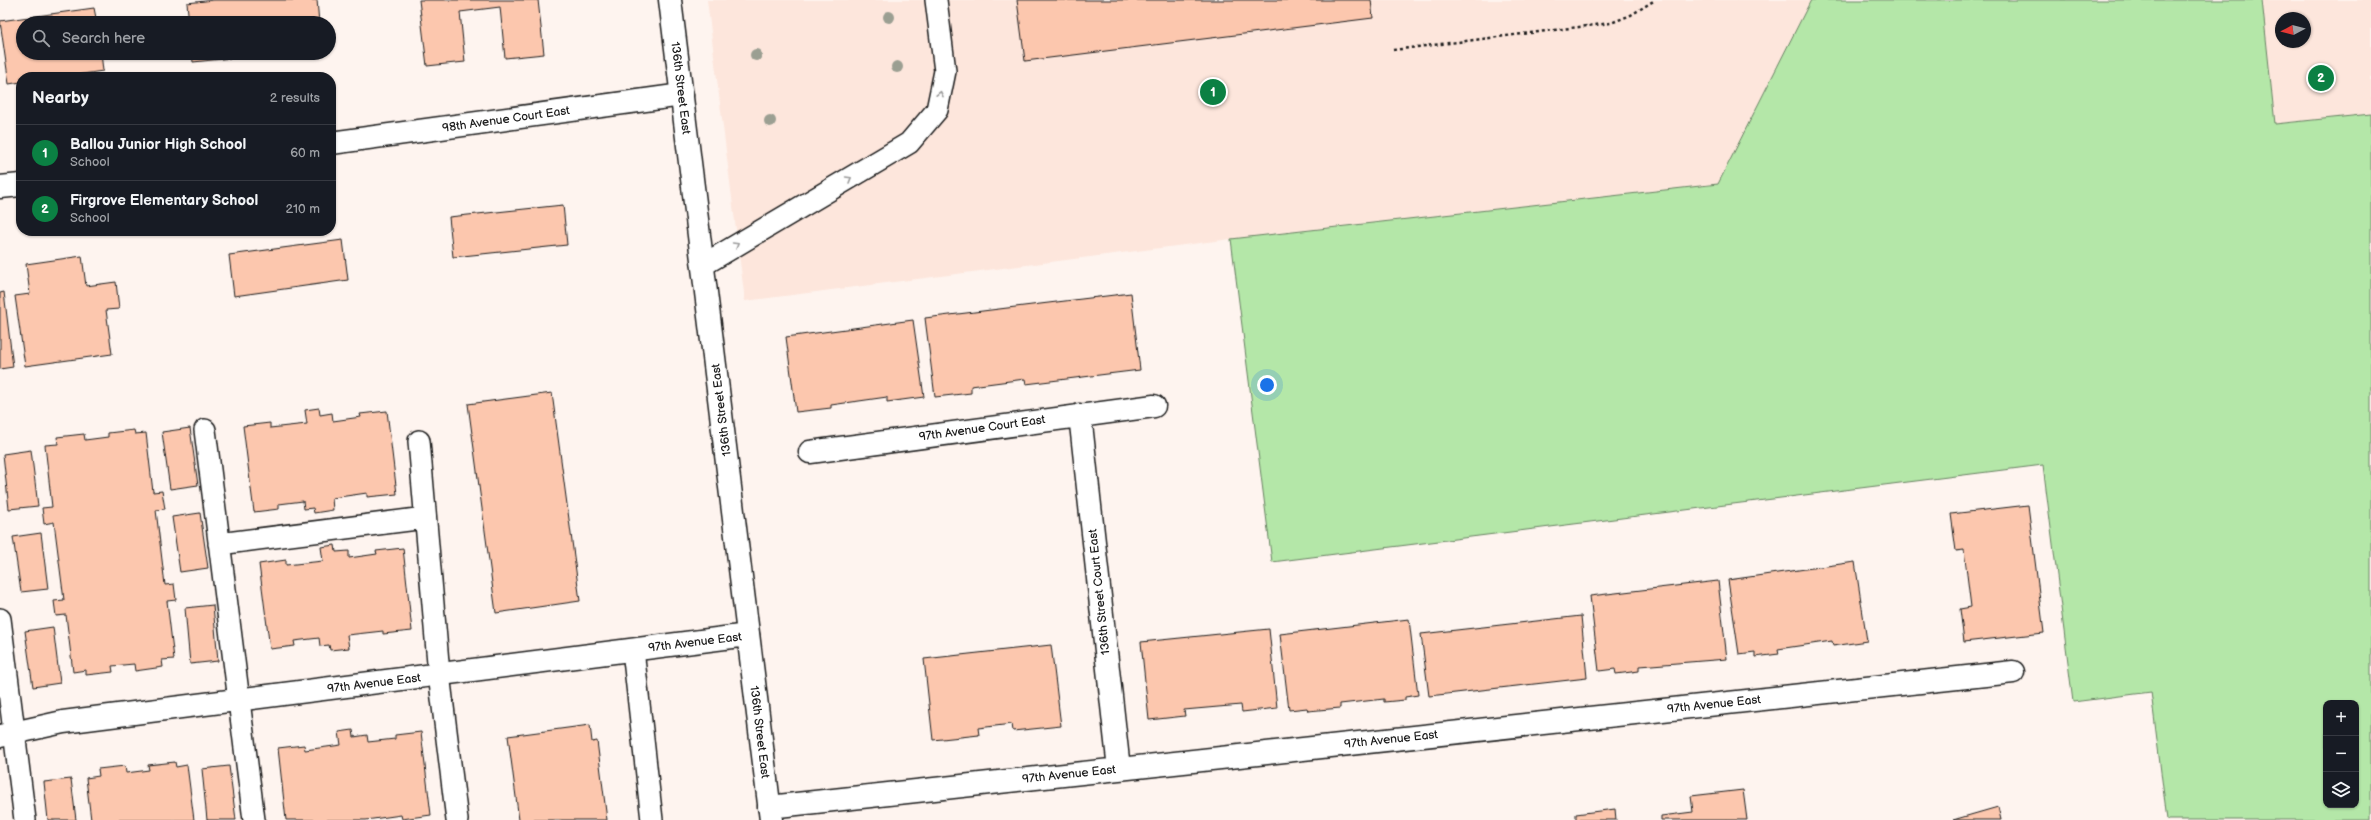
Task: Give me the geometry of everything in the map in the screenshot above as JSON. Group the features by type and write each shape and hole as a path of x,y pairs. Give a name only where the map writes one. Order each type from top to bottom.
{"street":[{"name":"136th Street East","path":"670,0 770,813"},
{"name":"98th Avenue Court East","path":"336,142 682,95"},
{"path":"0,187 16,185"},
{"name":"97th Avenue Court East","path":"810,452 1154,406"},
{"name":"136th Street Court East","path":"1080,415 1119,769"},
{"name":"97th Avenue East","path":"7,734 63,722 748,635"},
{"name":"97th Avenue East","path":"770,813 1119,769 2013,672"}],"lane":[{"path":"703,265 909,144 937,110 945,71 936,0"},
{"path":"205,430 254,820"},
{"path":"419,441 440,674 457,820"},
{"path":"219,544 426,518"},
{"path":"0,618 7,734 25,820"},
{"path":"633,650 652,820"}],"path":[{"path":"1393,50 1611,23 1631,15 1655,0"}],"shaded area":[{"path":"707,0 1811,0 1718,184 1231,239 745,301"},
{"path":"2262,0 2371,0 2371,114 2275,124"}],"green space":[{"path":"1811,0 2262,0 2275,124 2371,114 2371,820 2167,820 2151,692 2073,702 2043,465 1272,562 1231,239 1718,184"}],"building":[{"path":"214,0 317,0 318,16 188,16 187,3"},
{"path":"419,0 538,0 544,54 505,58 500,7 460,12 465,62 427,66"},
{"path":"1017,0 1371,0 1373,18 1025,61"},
{"path":"94,8 96,16 36,16"},
{"path":"16,19 16,60 102,60 103,71 16,72 16,83 9,84 0,21"},
{"path":"193,60 213,60 193,62"},
{"path":"563,205 567,245 453,257 449,217"},
{"path":"343,240 348,280 234,296 229,255"},
{"path":"82,256 86,286 116,282 119,309 106,310 112,354 25,366 15,296 30,294 26,264"},
{"path":"4,292 13,367 0,369 0,293"},
{"path":"1131,293 1140,370 1026,384 1025,379 971,386 971,393 935,397 925,318"},
{"path":"913,320 924,397 887,402 887,397 831,405 831,408 796,412 786,337"},
{"path":"552,393 580,601 496,613 468,404"},
{"path":"319,408 320,415 332,413 333,421 361,417 360,414 387,411 397,494 367,497 367,493 332,498 333,510 314,513 313,508 304,509 303,501 279,504 279,509 254,512 243,426 270,423 270,428 307,424 305,410"},
{"path":"190,428 198,485 170,489 162,432"},
{"path":"134,430 135,434 146,433 153,492 162,491 165,509 156,510 165,585 174,584 176,600 167,601 174,659 162,660 163,667 135,671 134,664 112,666 113,672 86,675 86,670 73,672 66,615 56,616 54,601 64,600 54,522 44,524 42,508 52,507 45,445 58,444 57,437 84,434 85,440 108,437 108,433"},
{"path":"31,450 38,506 9,509 3,454"},
{"path":"2028,505 2044,633 1964,642 1960,609 1971,607 1964,550 1956,551 1951,514"},
{"path":"200,513 208,568 180,572 172,517"},
{"path":"41,533 48,589 21,592 13,537"},
{"path":"335,545 336,552 349,551 349,558 377,554 376,551 403,548 412,631 383,634 383,631 347,635 349,648 330,650 329,645 320,646 319,638 294,641 295,646 270,649 259,564 286,560 286,565 323,561 321,547"},
{"path":"1855,562 1867,641 1833,646 1832,641 1778,649 1779,654 1755,657 1755,652 1739,654 1728,580"},
{"path":"1718,581 1727,659 1639,666 1639,671 1616,674 1615,669 1599,671 1590,596"},
{"path":"213,605 218,661 190,664 185,608"},
{"path":"1581,616 1587,678 1429,696 1421,634"},
{"path":"1409,619 1418,695 1405,697 1405,700 1384,702 1384,699 1340,704 1340,708 1308,711 1307,708 1289,710 1280,634"},
{"path":"53,627 60,683 33,687 25,631"},
{"path":"1269,629 1277,708 1242,712 1241,705 1184,710 1185,716 1149,720 1141,642"},
{"path":"1051,645 1061,726 1013,731 1012,724 978,728 979,735 933,740 924,659"},
{"path":"590,725 592,742 597,741 607,820 519,820 508,736"},
{"path":"353,730 354,737 367,735 368,742 395,739 395,735 421,732 431,815 402,819 401,815 366,820 286,820 278,748 304,745 305,750 341,745 339,732"},
{"path":"175,762 176,767 187,765 194,820 91,820 86,778 99,776 98,769 125,766 126,773 149,770 148,765"},
{"path":"229,766 236,820 207,820 202,769"},
{"path":"71,779 76,820 48,820 44,782"},
{"path":"1743,790 1747,820 1661,820 1661,816 1693,812 1691,796"},
{"path":"1998,807 2001,820 1953,820"},
{"path":"1615,809 1616,820 1576,820 1576,814"}],"place":[{"name":"Firgrove Elementary School","path":"2321,78"},
{"name":"Ballou Junior High School","path":"1213,92"}]}
